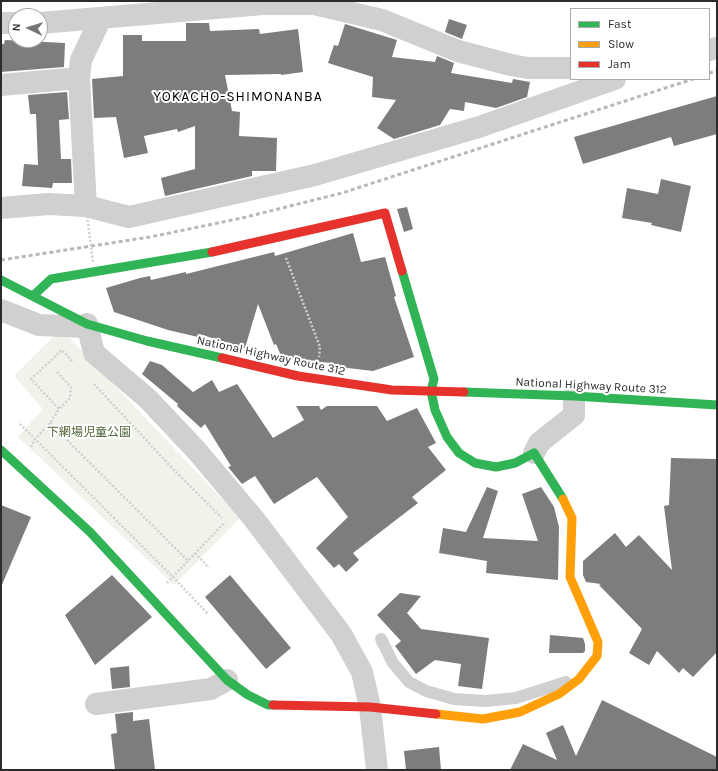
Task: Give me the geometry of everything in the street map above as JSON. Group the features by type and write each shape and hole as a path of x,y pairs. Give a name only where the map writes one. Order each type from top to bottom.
{"main road":[{"path":"1,450 90,532 227,680 248,695 268,705 370,707 483,719 520,712 559,694 579,679 597,656 598,642 570,577 572,518 568,506 534,453 515,463 496,467 475,464 459,453 447,437 435,410 431,391 434,380 385,214 196,256 51,280 34,295"},
{"name":"National Highway Route 312","path":"1,280 34,295 87,325 146,341 319,379 392,390 574,396 717,405"}],"street":[{"path":"48,22 263,4 314,4 382,20 458,51 511,65 528,68 570,68"},
{"path":"87,211 79,78 81,60 101,18"},
{"path":"1,86 79,78"},
{"path":"1,208 48,204 129,218 315,176 479,127 612,80"},
{"path":"1,310 39,325 87,325 94,353 148,399 197,451 254,518 336,628 362,672 370,707 377,770"},
{"path":"534,453 539,443 574,415 574,396"},
{"path":"96,704 211,689 227,680"}],"lane":[{"path":"381,639 393,663 409,682 426,691 454,699 486,701 516,698 552,685 579,679"}],"path":[{"path":"87,211 93,262"},
{"path":"280,238 288,267 320,348 319,379"},
{"path":"59,409 31,379 62,350 78,367"},
{"path":"20,468 35,439 59,409 70,398 71,387 57,372"},
{"path":"88,379 173,469 226,522 172,576 154,601"},
{"path":"50,422 188,561"},
{"path":"20,424 208,614"},
{"path":"195,553 209,568"}],"green space":[{"name":"下網場児童公園","path":"61,329 240,518 174,585 18,437 43,409 14,376"}],"building":[{"path":"449,19 467,25 462,39 445,32"},
{"path":"186,23 209,23 210,31 259,29 260,34 298,29 303,72 281,75 225,75 232,111 240,112 239,136 277,138 276,171 252,171 252,176 165,196 161,178 195,169 195,126 178,132 177,129 144,136 148,153 124,158 116,117 94,118 92,79 123,76 123,35 142,35 142,41 186,41"},
{"path":"345,24 397,40 392,57 435,62 437,56 454,63 451,73 512,83 513,79 530,82 527,97 496,108 465,102 464,111 450,109 440,125 394,139 377,128 396,100 372,97 373,77 328,63 334,45 338,46"},
{"path":"5,40 8,40 8,48 48,48 48,42 65,43 64,67 1,72 1,44 4,44"},
{"path":"67,92 69,119 59,120 61,159 71,159 72,183 53,183 52,188 22,186 24,164 38,165 36,114 30,114 28,95"},
{"path":"717,96 717,134 674,146 671,137 583,164 574,137"},
{"path":"661,179 691,186 681,232 651,225 652,223 622,218 627,188 658,194"},
{"path":"407,207 413,229 404,232 397,209"},
{"path":"353,233 361,262 385,257 396,296 394,297 414,357 373,371 331,366 331,363 282,358 276,344 274,345 258,304 245,348 199,334 198,337 168,330 114,312 106,288 150,276 151,280 186,272 186,274 274,252 275,256"},
{"path":"150,361 162,365 193,392 212,380 219,392 237,384 273,438 304,420 296,406 319,406 321,410 327,406 377,406 387,421 417,408 436,443 428,447 446,470 412,497 418,503 353,553 359,560 346,572 339,564 334,568 316,548 348,517 317,477 274,504 255,476 242,484 228,467 231,466 205,424 201,428 177,406 178,404 142,374"},
{"path":"671,458 717,459 717,652 693,677 683,668 679,673 657,651 649,665 629,653 642,629 599,585 601,584 586,582 583,575 583,561 615,533 626,547 639,535 672,570 664,506 669,505"},
{"path":"487,487 498,491 483,538 538,541 522,494 541,487 554,507 559,527 558,580 486,573 487,561 439,553 443,528 466,532"},
{"path":"1,505 31,517 1,587"},
{"path":"112,575 152,617 95,665 65,615"},
{"path":"230,575 291,648 266,669 205,597"},
{"path":"400,593 421,596 407,613 421,629 489,638 482,689 458,686 461,664 435,660 416,674 395,646 401,641 377,615"},
{"path":"550,635 583,638 585,651 583,653 549,653"},
{"path":"129,666 130,687 112,689 110,668"},
{"path":"602,700 717,757 717,770 510,770 523,744 557,760 546,733 563,725 576,756"},
{"path":"133,712 133,721 149,719 155,770 115,770 111,734 117,733 115,714"},
{"path":"439,747 441,770 406,770 404,751"}],"railway":[{"path":"710,73 717,71"},
{"path":"1,260 150,237 242,218 342,193 690,80"}],"traffic: fast":[{"path":"34,295 51,279 212,252"},
{"path":"402,271 434,379 431,391 435,410 447,437 459,453 475,463 496,467 515,463 534,453 563,499"},
{"path":"1,280 87,324 147,341 222,358"},
{"path":"464,392 574,396 717,405"},
{"path":"1,450 90,532 227,680 248,695 268,705 273,705"}],"traffic: slow":[{"path":"436,714 483,719 520,712 559,694 579,679 597,656 598,642 570,577 572,518 563,499"}],"traffic: jam":[{"path":"212,252 385,213 402,271"},
{"path":"222,358 298,376 392,390 464,392"},
{"path":"273,705 370,707 436,714"}],"district":[{"name":"YOKACHO-SHIMONANBA","path":"238,97"}]}
